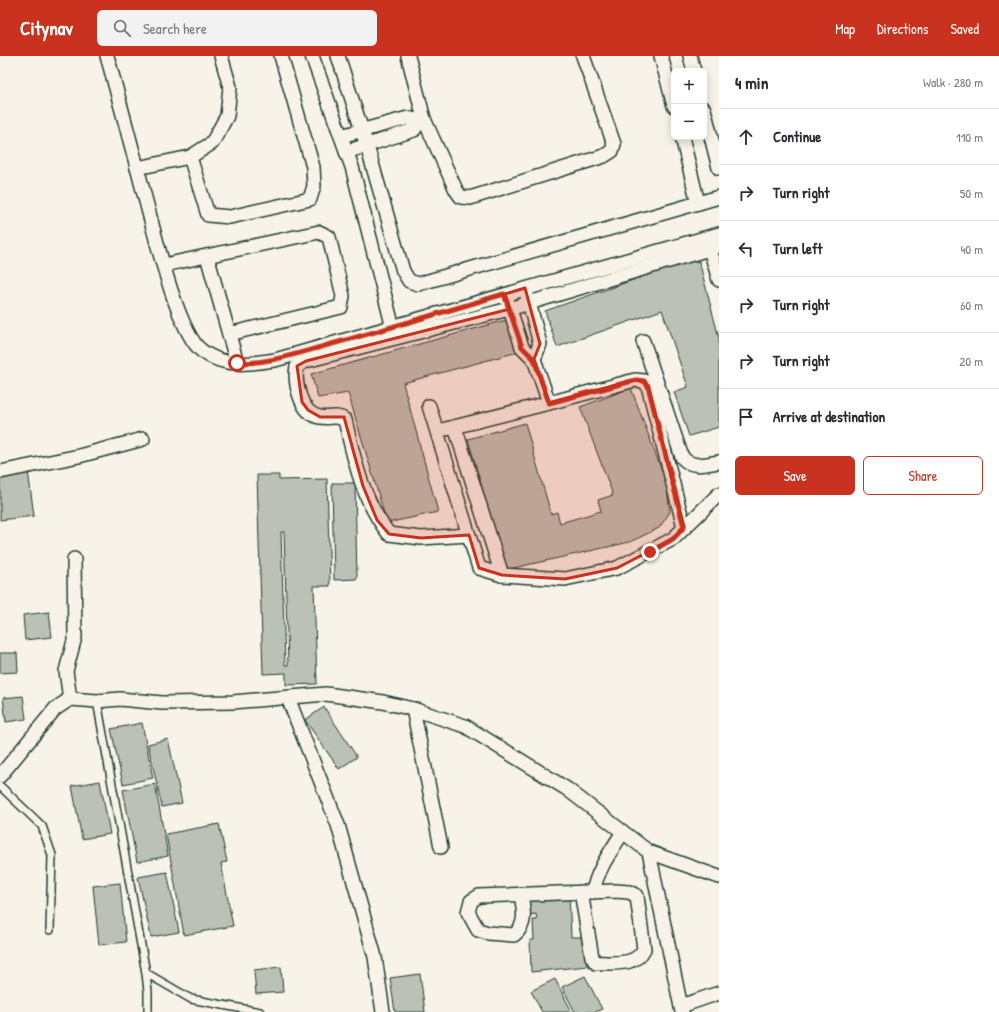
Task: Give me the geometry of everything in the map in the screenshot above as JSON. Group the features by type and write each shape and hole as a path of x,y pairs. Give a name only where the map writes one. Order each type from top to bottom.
{"street":[{"path":"107,56 164,265 186,328 201,351 223,363 252,363 275,360 393,328 504,294 719,234"},
{"path":"137,168 190,157 212,144 227,116 230,88 221,56"},
{"path":"190,157 208,215 230,217 310,199 314,186 313,167 281,56"},
{"path":"312,56 352,167 393,328"},
{"path":"338,56 362,129 403,271 409,281 418,284 719,197"},
{"path":"408,56 422,120 456,190 461,197 470,198 604,156 612,151 614,144 583,56"},
{"path":"661,56 673,104"},
{"path":"690,56 693,68"},
{"path":"340,136 408,118 422,120"},
{"path":"346,152 414,130 422,120"},
{"path":"707,121 719,168"},
{"path":"683,140 698,203"},
{"path":"164,265 320,232 329,237 343,296 341,307 229,334"},
{"path":"469,535 422,538 389,534 378,520 363,486 345,420 341,417 320,417 308,410 302,402 296,373 297,366 306,361 528,304 715,248 719,280"},
{"path":"207,256 237,363"},
{"path":"525,288 528,304 540,344 534,359"},
{"path":"504,294 522,347 534,359 549,403"},
{"path":"643,341 682,457 686,462 693,465 719,462"},
{"path":"437,431 636,380 644,381 648,386 684,527"},
{"path":"429,406 479,568 502,575 565,579 617,568 673,539 719,494"},
{"path":"455,427 502,575"},
{"path":"0,472 79,456 143,439"},
{"path":"70,699 66,671 75,637 74,559"},
{"path":"0,776 55,710 70,699 162,703 233,702 326,694 383,702 413,709 465,726 567,789 649,852 719,877"},
{"path":"288,698 338,825 375,958 383,1012"},
{"path":"413,709 441,847"},
{"path":"521,894 524,923 519,931 514,935 488,933 478,930 468,912 471,901 479,896 521,894 587,892 629,892 637,896 644,949 640,956 634,961 596,963 592,957 587,892 596,880 603,864 623,832"},
{"path":"649,852 681,1009 698,1006 719,993"}],"lane":[{"path":"97,701 146,973 148,1012"},
{"path":"0,786 42,826 52,855 50,930"},
{"path":"146,973 191,999 260,1012"}],"highlighted area":[{"path":"525,288 540,344 534,359 549,403 635,380 644,381 648,386 684,527 673,539 617,568 565,579 502,575 479,568 469,535 421,538 389,534 377,520 363,486 344,417 320,417 308,410 302,402 297,366 306,361 510,309 505,294"}],"building":[{"path":"695,258 697,262 699,261 719,338 719,427 689,436 674,392 688,387 662,310 557,347 545,311"},
{"path":"506,320 518,352 403,383 438,512 387,523 348,393 318,398 311,374"},
{"path":"631,388 666,482 670,512 659,528 630,542 509,569 505,567 468,439 525,423 551,514 557,512 560,523 601,511 598,500 613,495 580,407"},
{"path":"28,471 34,516 0,520 0,475"},
{"path":"257,475 279,475 279,480 327,479 330,586 314,586 317,684 286,685 286,673 263,674","holes":["281,532 284,532 288,665 285,665"]},
{"path":"332,483 355,483 357,579 334,580"},
{"path":"49,612 52,637 25,640 23,615"},
{"path":"0,653 17,653 18,672 0,673"},
{"path":"23,696 26,719 6,722 3,698"},
{"path":"324,707 357,757 339,769 305,720"},
{"path":"142,723 153,778 123,784 111,729"},
{"path":"168,739 182,803 162,807 148,744"},
{"path":"100,781 110,834 82,839 72,786"},
{"path":"155,784 168,856 137,862 123,790"},
{"path":"219,824 227,862 221,863 233,926 184,935 166,834"},
{"path":"167,872 179,932 151,937 138,877"},
{"path":"120,883 126,942 99,945 93,886"},
{"path":"569,895 571,937 585,937 587,966 531,972 530,940 534,940 533,920 537,920 536,914 529,915 529,897"},
{"path":"281,967 283,992 256,994 254,970"},
{"path":"420,974 425,1012 395,1012 390,978"},
{"path":"585,976 602,1009 595,1012 575,1012 562,987"},
{"path":"555,979 572,1012 542,1012 531,991"}],"route":[{"path":"237,363 275,360 393,328 504,294 522,347 534,359 549,403 636,380 644,381 648,386 684,527 673,539 650,552"}]}
